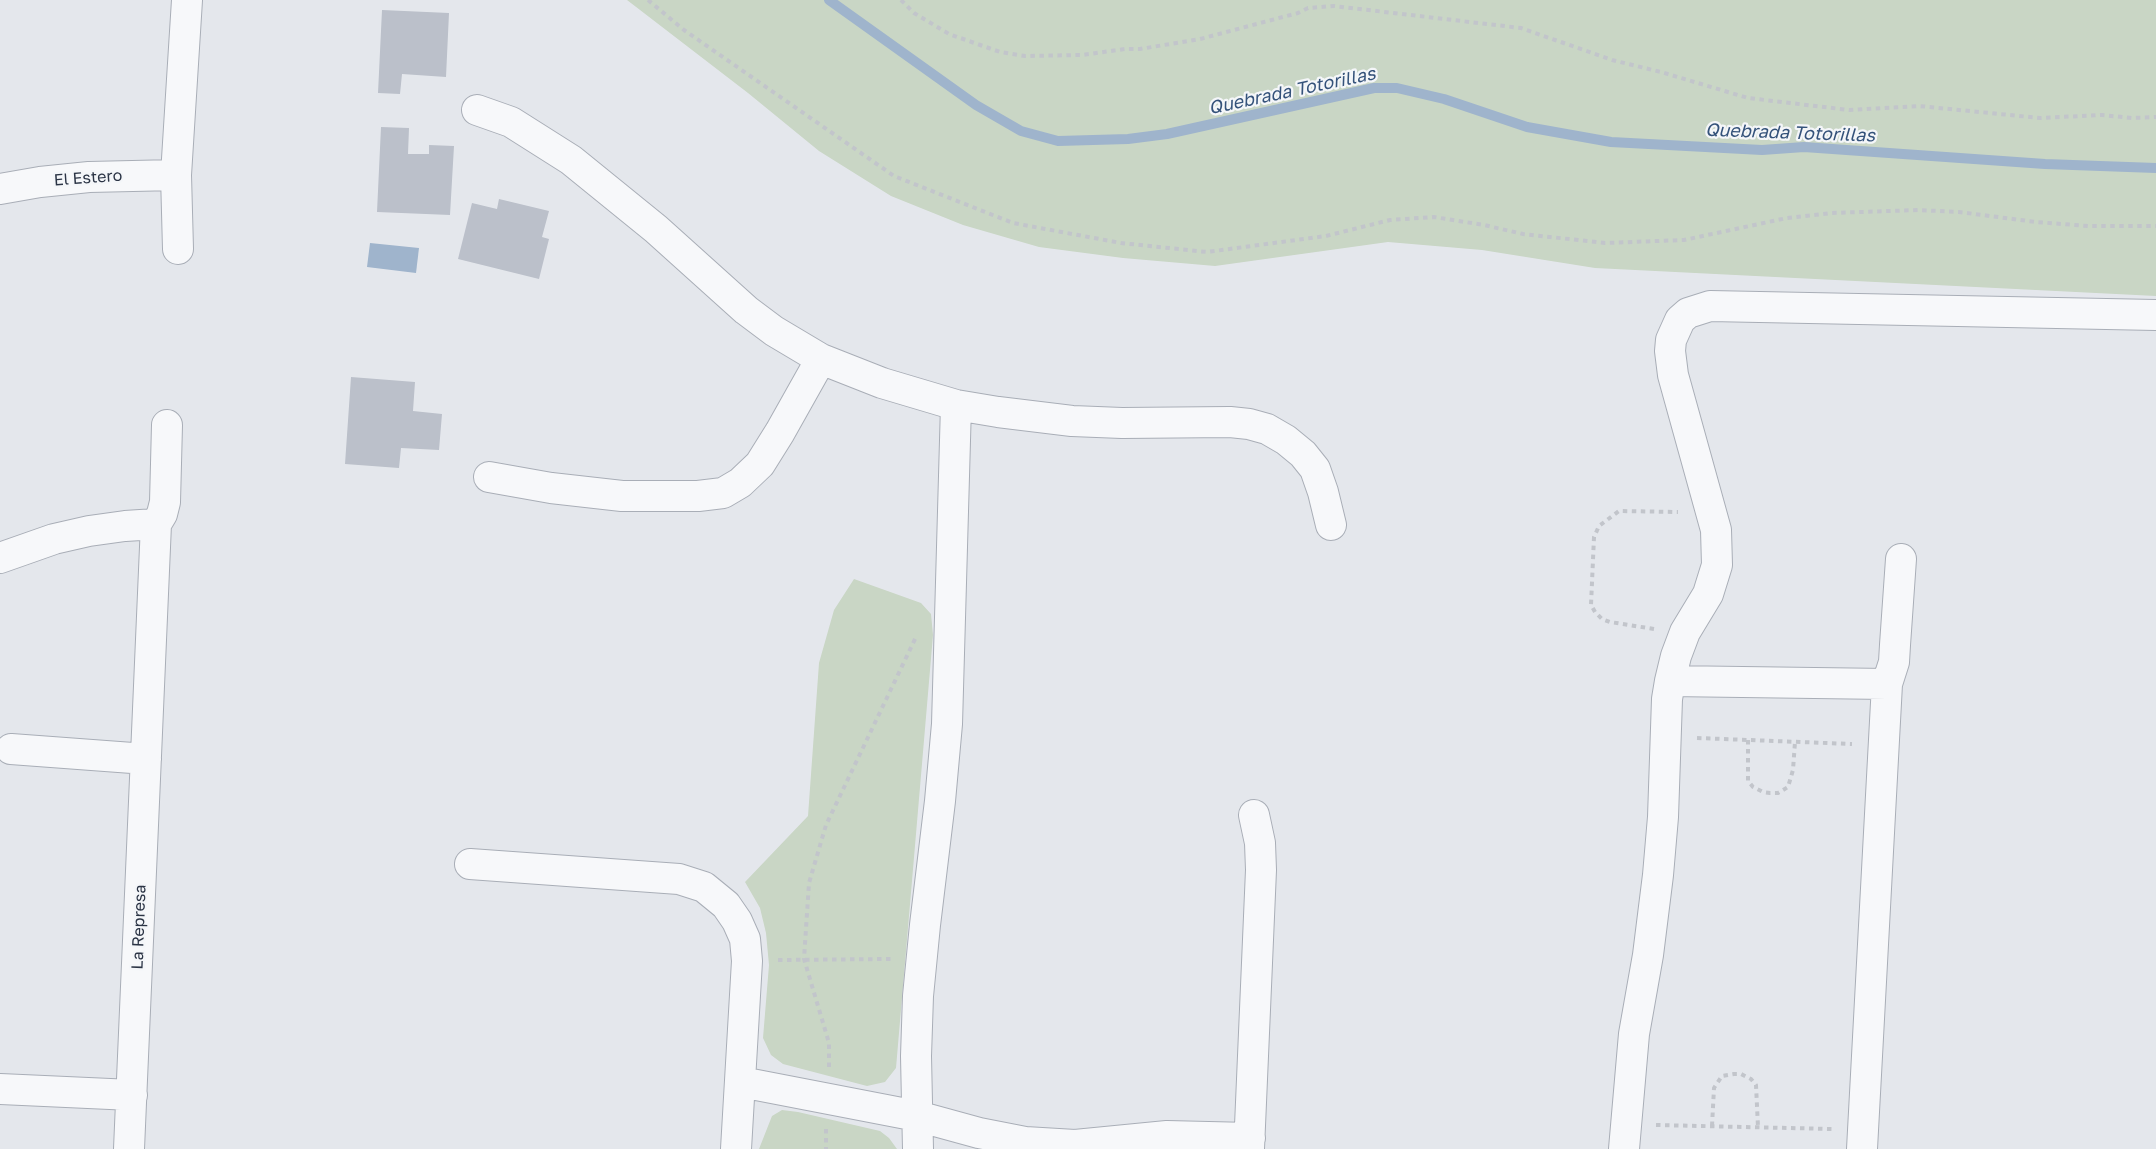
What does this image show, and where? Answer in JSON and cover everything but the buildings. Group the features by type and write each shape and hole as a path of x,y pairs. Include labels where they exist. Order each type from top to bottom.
{"street":[{"path":"178,249 176,175 187,0"},
{"path":"477,110 511,122 571,160 656,229 746,310 774,331 821,359 882,383 956,405 998,412 1072,421 1230,422 1267,429 1286,440 1303,454 1315,470 1331,525"},
{"name":"El Estero","path":"0,189 88,177 176,175"},
{"path":"1624,1137 1634,1034 1648,955 1658,875 1667,737 1667,699 1676,656 1685,632 1708,594 1718,565 1718,547 1712,513 1673,375 1670,351 1675,329 1688,313 1701,308 1720,306 2156,315"},
{"path":"489,477 551,488 622,496 698,496 723,493 740,483 760,464 821,359"},
{"path":"918,1149 916,1056 921,960 947,724 956,405"},
{"name":"La Represa","path":"129,1149 156,524 165,502 167,424"},
{"path":"0,558 54,539 89,531 156,524"},
{"path":"1863,1140 1887,684 1894,662 1900,559"},
{"path":"1670,681 1887,684"},
{"path":"11,749 146,759"},
{"path":"741,1082 917,1116 1025,1142 1075,1145 1195,1135 1249,1144 1261,870 1260,843 1254,815"},
{"path":"470,864 666,877 692,882 716,895 737,921 745,939 747,961 736,1149"},
{"path":"0,1089 132,1095"}],"path":[{"path":"648,0 684,30 894,176 1013,223 1121,243 1207,252 1326,236 1390,220 1434,217 1523,234 1605,243 1684,240 1787,218 1832,213 1918,210 1959,212 2088,226 2156,226"},
{"path":"901,0 914,13 949,34 1000,52 1025,56 1082,55 1140,49 1200,39 1298,14 1308,8 1334,6 1521,28 1612,60 1662,72 1748,98 1849,110 1919,106 2040,118 2102,115 2132,118 2156,117"},
{"path":"1685,632 1626,626 1602,619 1595,612 1591,605 1594,537 1599,526 1619,511 1712,513"},
{"path":"826,1149 829,1043 804,959 809,883 826,825 920,628 950,614"},
{"path":"1667,737 1884,746"},
{"path":"1748,740 1748,781 1762,792 1770,793 1778,793 1788,787 1793,770 1795,742"},
{"path":"747,961 921,960"},
{"path":"1712,1126 1714,1088 1722,1076 1741,1074 1751,1079 1756,1085 1758,1128"},
{"path":"1624,1137 1712,1126 1758,1128 1863,1140"}],"green space":[{"path":"627,0 2156,0 2156,296 1595,268 1482,250 1388,242 1215,266 1123,258 1039,247 963,225 891,196 819,151"},
{"path":"854,579 921,603 931,614 933,635 896,1068 885,1082 867,1086 783,1064 771,1055 763,1038 769,965 766,933 760,908 745,882 808,816 819,663 834,610"},
{"path":"782,1110 880,1131 897,1149 759,1149 772,1116"}],"water":[{"path":"370,243 419,248 416,273 367,267"}],"waterway":[{"name":"Quebrada Totorillas","path":"829,0 976,105 1021,131 1058,141 1128,139 1167,134 1374,88 1397,88 1444,99 1527,127 1611,142 1762,150 1804,147 2045,164 2156,168"}]}
